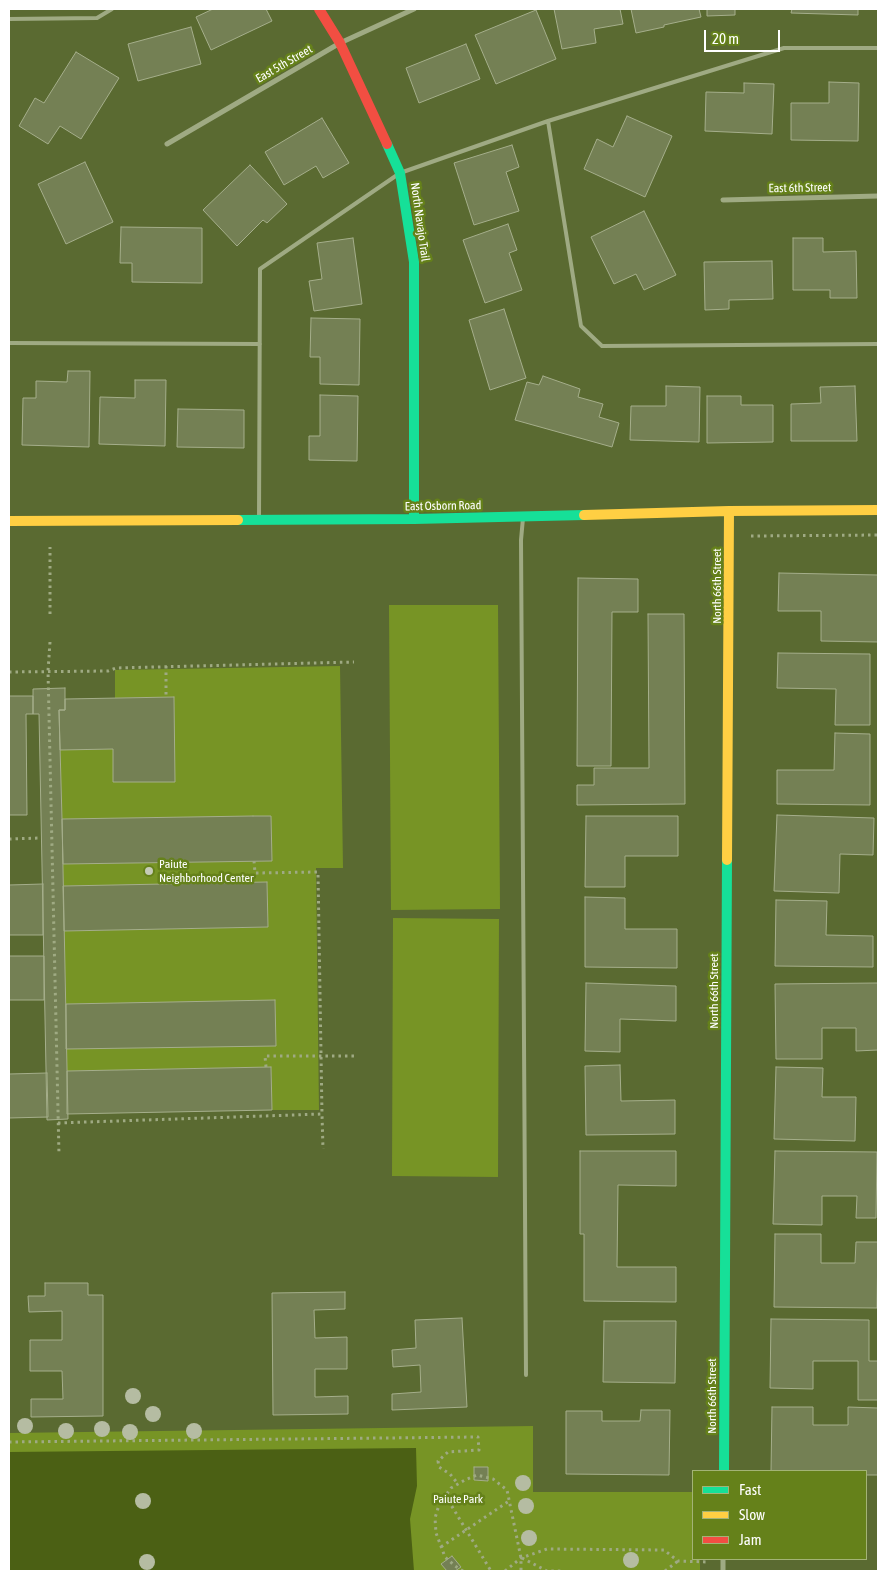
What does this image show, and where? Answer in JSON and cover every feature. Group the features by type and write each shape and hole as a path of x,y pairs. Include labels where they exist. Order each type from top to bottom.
{"street":[{"name":"North Navajo Trail","path":"319,9 340,43 400,173 414,262 414,519"},
{"name":"East 5th Street","path":"167,144 340,43 414,9"},
{"name":"East 6th Street","path":"723,200 878,196"},
{"name":"East Osborn Road","path":"9,521 414,519 729,511 878,510"},
{"name":"North 66th Street","path":"724,1470 729,511"},
{"path":"723,1561 723,1571"}],"lane":[{"path":"9,19 97,18 112,9"},
{"path":"259,520 260,269 400,173 548,121 784,48 878,48"},
{"path":"548,121 581,326 602,346 878,344"},
{"path":"9,343 260,344"},
{"path":"523,516 521,550 526,1375"}],"path":[{"path":"751,536 878,535"},
{"path":"50,547 50,614"},
{"path":"50,642 48,671 59,1155"},
{"path":"9,672 354,662"},
{"path":"166,666 166,697"},
{"path":"9,839 42,838"},
{"path":"254,861 255,873 318,872 323,1149"},
{"path":"266,1067 265,1056 357,1056"},
{"path":"58,1123 322,1114"},
{"path":"9,1442 478,1437 479,1450 448,1452 438,1461 439,1467 450,1474 458,1484"},
{"path":"463,1571 455,1566 440,1548 435,1518 439,1505 451,1488 477,1475 493,1479 507,1490 522,1558 521,1571"},
{"path":"446,1495 491,1571"},
{"path":"440,1548 509,1502"},
{"path":"505,1571 522,1558 547,1549 664,1550 678,1561"},
{"path":"522,1558 547,1571 562,1571"},
{"path":"665,1571 678,1561 723,1561"}],"green space":[{"path":"389,605 498,605 500,909 391,910"},
{"path":"340,666 343,868 316,868 319,1110 272,1110 271,1067 67,1071 66,1049 276,1045 275,1001 66,1004 64,931 268,927 267,883 63,886 63,864 271,861 271,816 62,819 60,750 113,749 113,782 175,782 174,697 115,698 115,670"},
{"path":"393,918 499,919 498,1177 392,1176"},
{"name":"Paiute Park","path":"533,1426 533,1492 692,1492 692,1560 700,1560 700,1571 9,1571 9,1433"}],"shaded area":[{"path":"416,1448 417,1486 410,1519 414,1571 9,1571 9,1452"}],"building":[{"path":"213,9 266,9 272,21 211,50 196,17"},
{"path":"554,9 620,9 623,24 594,29 596,43 562,49"},
{"path":"631,9 699,9 701,17 636,33"},
{"path":"707,9 735,9 735,15 707,16"},
{"path":"792,9 858,9 858,15 791,13"},
{"path":"536,10 556,59 496,84 475,35"},
{"path":"191,27 201,64 138,81 128,44"},
{"path":"466,44 480,79 419,103 406,68"},
{"path":"76,52 119,78 81,139 60,126 48,144 19,126 35,98 44,103"},
{"path":"829,82 859,83 858,141 791,140 791,103 829,103"},
{"path":"744,83 774,84 772,134 705,131 706,92 744,93"},
{"path":"627,116 672,136 645,197 584,169 597,139 613,147"},
{"path":"322,118 349,163 323,178 316,166 284,185 265,152"},
{"path":"512,145 519,167 506,172 519,211 474,225 454,163"},
{"path":"85,162 113,222 66,244 38,184"},
{"path":"250,165 287,204 267,223 263,220 237,246 203,210"},
{"path":"644,211 676,275 644,290 636,274 614,284 591,237"},
{"path":"508,224 517,250 509,253 522,290 485,303 463,240"},
{"path":"121,227 202,228 202,283 132,282 132,263 120,263"},
{"path":"353,238 362,304 314,311 309,281 322,279 317,243"},
{"path":"793,238 823,238 823,252 856,251 857,298 830,298 830,290 793,290"},
{"path":"772,261 773,299 729,300 729,309 705,310 704,262"},
{"path":"504,309 526,378 490,390 469,320"},
{"path":"311,318 360,319 359,385 320,384 320,357 310,357"},
{"path":"68,371 90,371 89,447 22,445 23,398 36,398 36,381 67,382"},
{"path":"543,376 580,389 578,397 603,404 599,417 619,423 612,447 515,420 527,382 539,385"},
{"path":"135,380 166,380 165,446 99,444 100,397 135,398"},
{"path":"666,386 700,387 699,442 630,440 631,406 666,406"},
{"path":"855,386 857,441 791,441 791,404 821,403 820,387"},
{"path":"320,395 358,396 357,461 309,460 309,436 320,436"},
{"path":"707,396 741,396 741,405 773,405 773,442 707,443"},
{"path":"178,409 244,410 244,448 177,447"},
{"path":"779,573 878,575 878,642 821,641 821,611 778,611"},
{"path":"578,578 638,579 638,612 612,612 611,766 577,766"},
{"path":"648,614 684,614 685,804 577,805 577,785 594,785 594,768 649,768"},
{"path":"778,653 870,654 870,725 835,725 836,689 777,688"},
{"path":"65,688 65,710 59,710 68,1119 47,1120 39,714 33,714 33,689"},
{"path":"9,696 33,696 33,714 26,714 27,815 9,815"},
{"path":"174,697 175,782 113,782 113,749 60,750 59,710 65,710 65,699"},
{"path":"835,733 870,734 870,805 777,804 777,770 834,770"},
{"path":"777,815 874,818 873,855 840,854 839,893 774,891"},
{"path":"271,816 272,861 63,864 62,819"},
{"path":"586,816 678,816 678,856 625,856 625,887 585,887"},
{"path":"267,882 268,927 64,931 63,886"},
{"path":"43,884 43,935 9,935 9,885"},
{"path":"585,897 625,898 625,929 677,929 677,968 585,967"},
{"path":"776,900 827,901 826,935 873,936 873,967 775,966"},
{"path":"9,956 44,956 44,1000 9,1000"},
{"path":"586,983 676,986 676,1021 620,1019 620,1052 585,1051"},
{"path":"878,983 878,1050 856,1051 856,1028 822,1028 822,1059 776,1059 775,984"},
{"path":"275,1000 276,1046 66,1049 66,1004"},
{"path":"620,1065 621,1101 675,1100 675,1134 586,1135 585,1066"},
{"path":"271,1067 272,1110 67,1114 67,1071"},
{"path":"776,1067 823,1068 822,1097 856,1097 855,1141 774,1139"},
{"path":"47,1073 48,1117 9,1118 9,1074"},
{"path":"580,1151 676,1151 676,1186 618,1185 617,1267 676,1267 676,1302 584,1301 584,1234 580,1234"},
{"path":"775,1151 877,1152 876,1218 856,1218 857,1196 822,1196 822,1225 773,1224"},
{"path":"775,1234 821,1234 821,1263 855,1263 856,1242 878,1242 877,1308 774,1307"},
{"path":"45,1283 88,1283 88,1295 103,1295 103,1416 31,1417 31,1399 63,1399 62,1371 30,1371 30,1340 62,1340 62,1311 29,1312 28,1296 45,1296"},
{"path":"345,1292 345,1309 314,1310 315,1338 347,1337 347,1369 315,1369 315,1397 348,1396 348,1414 273,1415 272,1293"},
{"path":"462,1318 467,1407 392,1410 392,1394 421,1392 420,1365 393,1367 392,1350 416,1348 415,1320"},
{"path":"771,1319 869,1320 869,1361 878,1361 878,1400 858,1400 858,1361 813,1361 813,1389 770,1388"},
{"path":"604,1321 676,1321 675,1383 603,1382"},
{"path":"772,1407 813,1407 813,1425 848,1425 848,1407 878,1408 878,1475 867,1475 867,1470 771,1470"},
{"path":"641,1410 670,1410 669,1475 566,1474 566,1411 602,1411 602,1421 640,1421"},
{"path":"474,1467 488,1467 488,1481 474,1480"},
{"path":"452,1556 461,1567 455,1571 447,1571 441,1564"}],"traffic: fast":[{"path":"387,144 400,173 414,262 414,519"},
{"path":"238,520 414,519 584,515"},
{"path":"724,1470 727,860"}],"traffic: slow":[{"path":"584,515 729,511 878,510"},
{"path":"727,860 729,511"},
{"path":"9,521 238,520"}],"traffic: jam":[{"path":"319,9 340,43 387,144"}],"place":[{"name":"Paiute Neighborhood Center","path":"149,871"}]}
